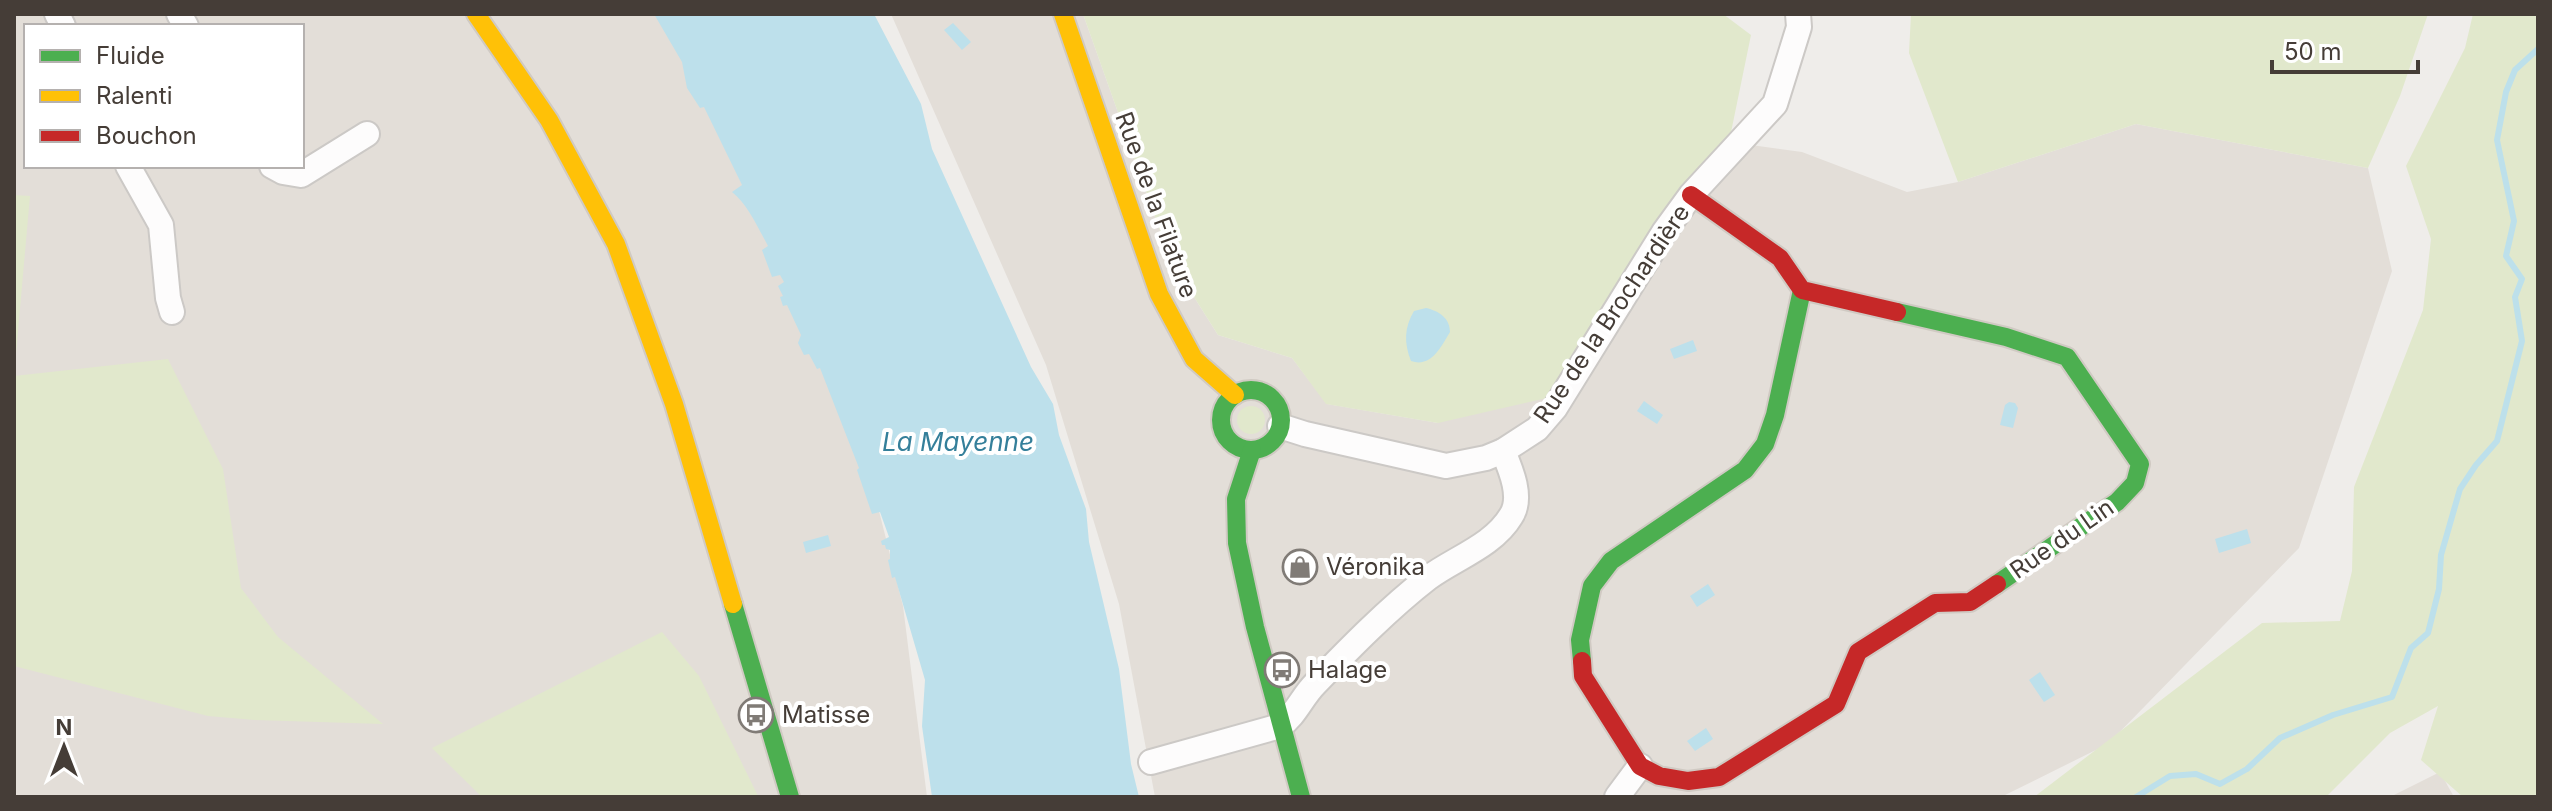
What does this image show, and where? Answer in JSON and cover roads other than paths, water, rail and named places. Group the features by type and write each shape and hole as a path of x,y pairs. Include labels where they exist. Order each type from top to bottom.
{"street":[{"path":"476,14 549,120 616,244 674,404 790,797"},
{"name":"Rue de la Filature","path":"1063,14 1159,294 1194,359 1235,395"},
{"name":"Rue de la Brochardière","path":"1280,426 1446,466 1486,458 1537,429 1555,408 1664,232 1691,195 1775,104 1799,27 1798,14"},
{"path":"276,168 301,175 367,134"},
{"path":"129,168 161,225 172,312"},
{"path":"1617,797 1640,766 1583,676 1580,640 1592,586 1611,561 1745,470 1765,444 1775,415 1802,290 1780,258 1691,195"},
{"name":"Rue du Lin","path":"1640,766 1659,776 1688,781 1719,777 1836,704 1858,652 1935,603 1970,602 2117,502 2135,483 2140,464 2067,357 2006,337 1802,290"},
{"path":"1244,391 1264,392 1278,406 1280,426 1270,443 1252,450 1236,445 1229,440 1222,425 1223,408 1235,395 1244,391"},
{"path":"1252,450 1236,499 1237,543 1280,726 1301,797"},
{"path":"1151,762 1280,726 1288,720 1314,685 1394,608 1429,577 1494,536 1511,517 1517,504 1503,451"}],"water":[{"name":"La Mayenne","path":"654,14 874,14 921,104 932,149 1031,367 1053,404 1059,435 1086,509 1089,542 1119,669 1131,764 1139,797 932,797 922,726 925,680 895,577 892,578 888,560 890,550 882,545 881,541 889,537 880,512 872,514 857,470 859,468 820,368 817,369 809,354 804,355 798,343 801,335 780,297 783,296 778,286 784,282 780,275 772,277 762,250 768,246 748,210 732,192 742,185 704,107 700,108 687,88 682,62"},
{"path":"953,23 971,42 962,50 944,30"},
{"path":"1426,308 1443,316 1450,332 1430,359 1411,361 1406,342 1408,323 1414,311"},
{"path":"1693,340 1697,351 1674,359 1670,349"},
{"path":"1644,401 1663,415 1657,424 1637,411"},
{"path":"2015,403 2018,408 2013,428 2000,425 2005,405"},
{"path":"2247,529 2251,543 2219,553 2215,539"},
{"path":"828,535 831,546 806,553 803,542"},
{"path":"1708,584 1715,595 1697,607 1690,596"},
{"path":"2040,672 2055,695 2044,702 2029,680"},
{"path":"1706,728 1713,739 1695,751 1687,741"}],"waterway":[{"path":"2136,797 2170,776 2196,774 2220,784 2247,769 2280,738 2333,715 2392,697 2411,648 2428,633 2439,589 2441,555 2460,489 2497,441 2522,341 2515,297 2522,279 2506,256 2514,221 2497,140 2506,92 2515,70 2538,49"}],"place":[{"name":"Véronika","path":"1300,567"},
{"name":"Halage","path":"1282,670"},
{"name":"Matisse","path":"756,715"}]}
